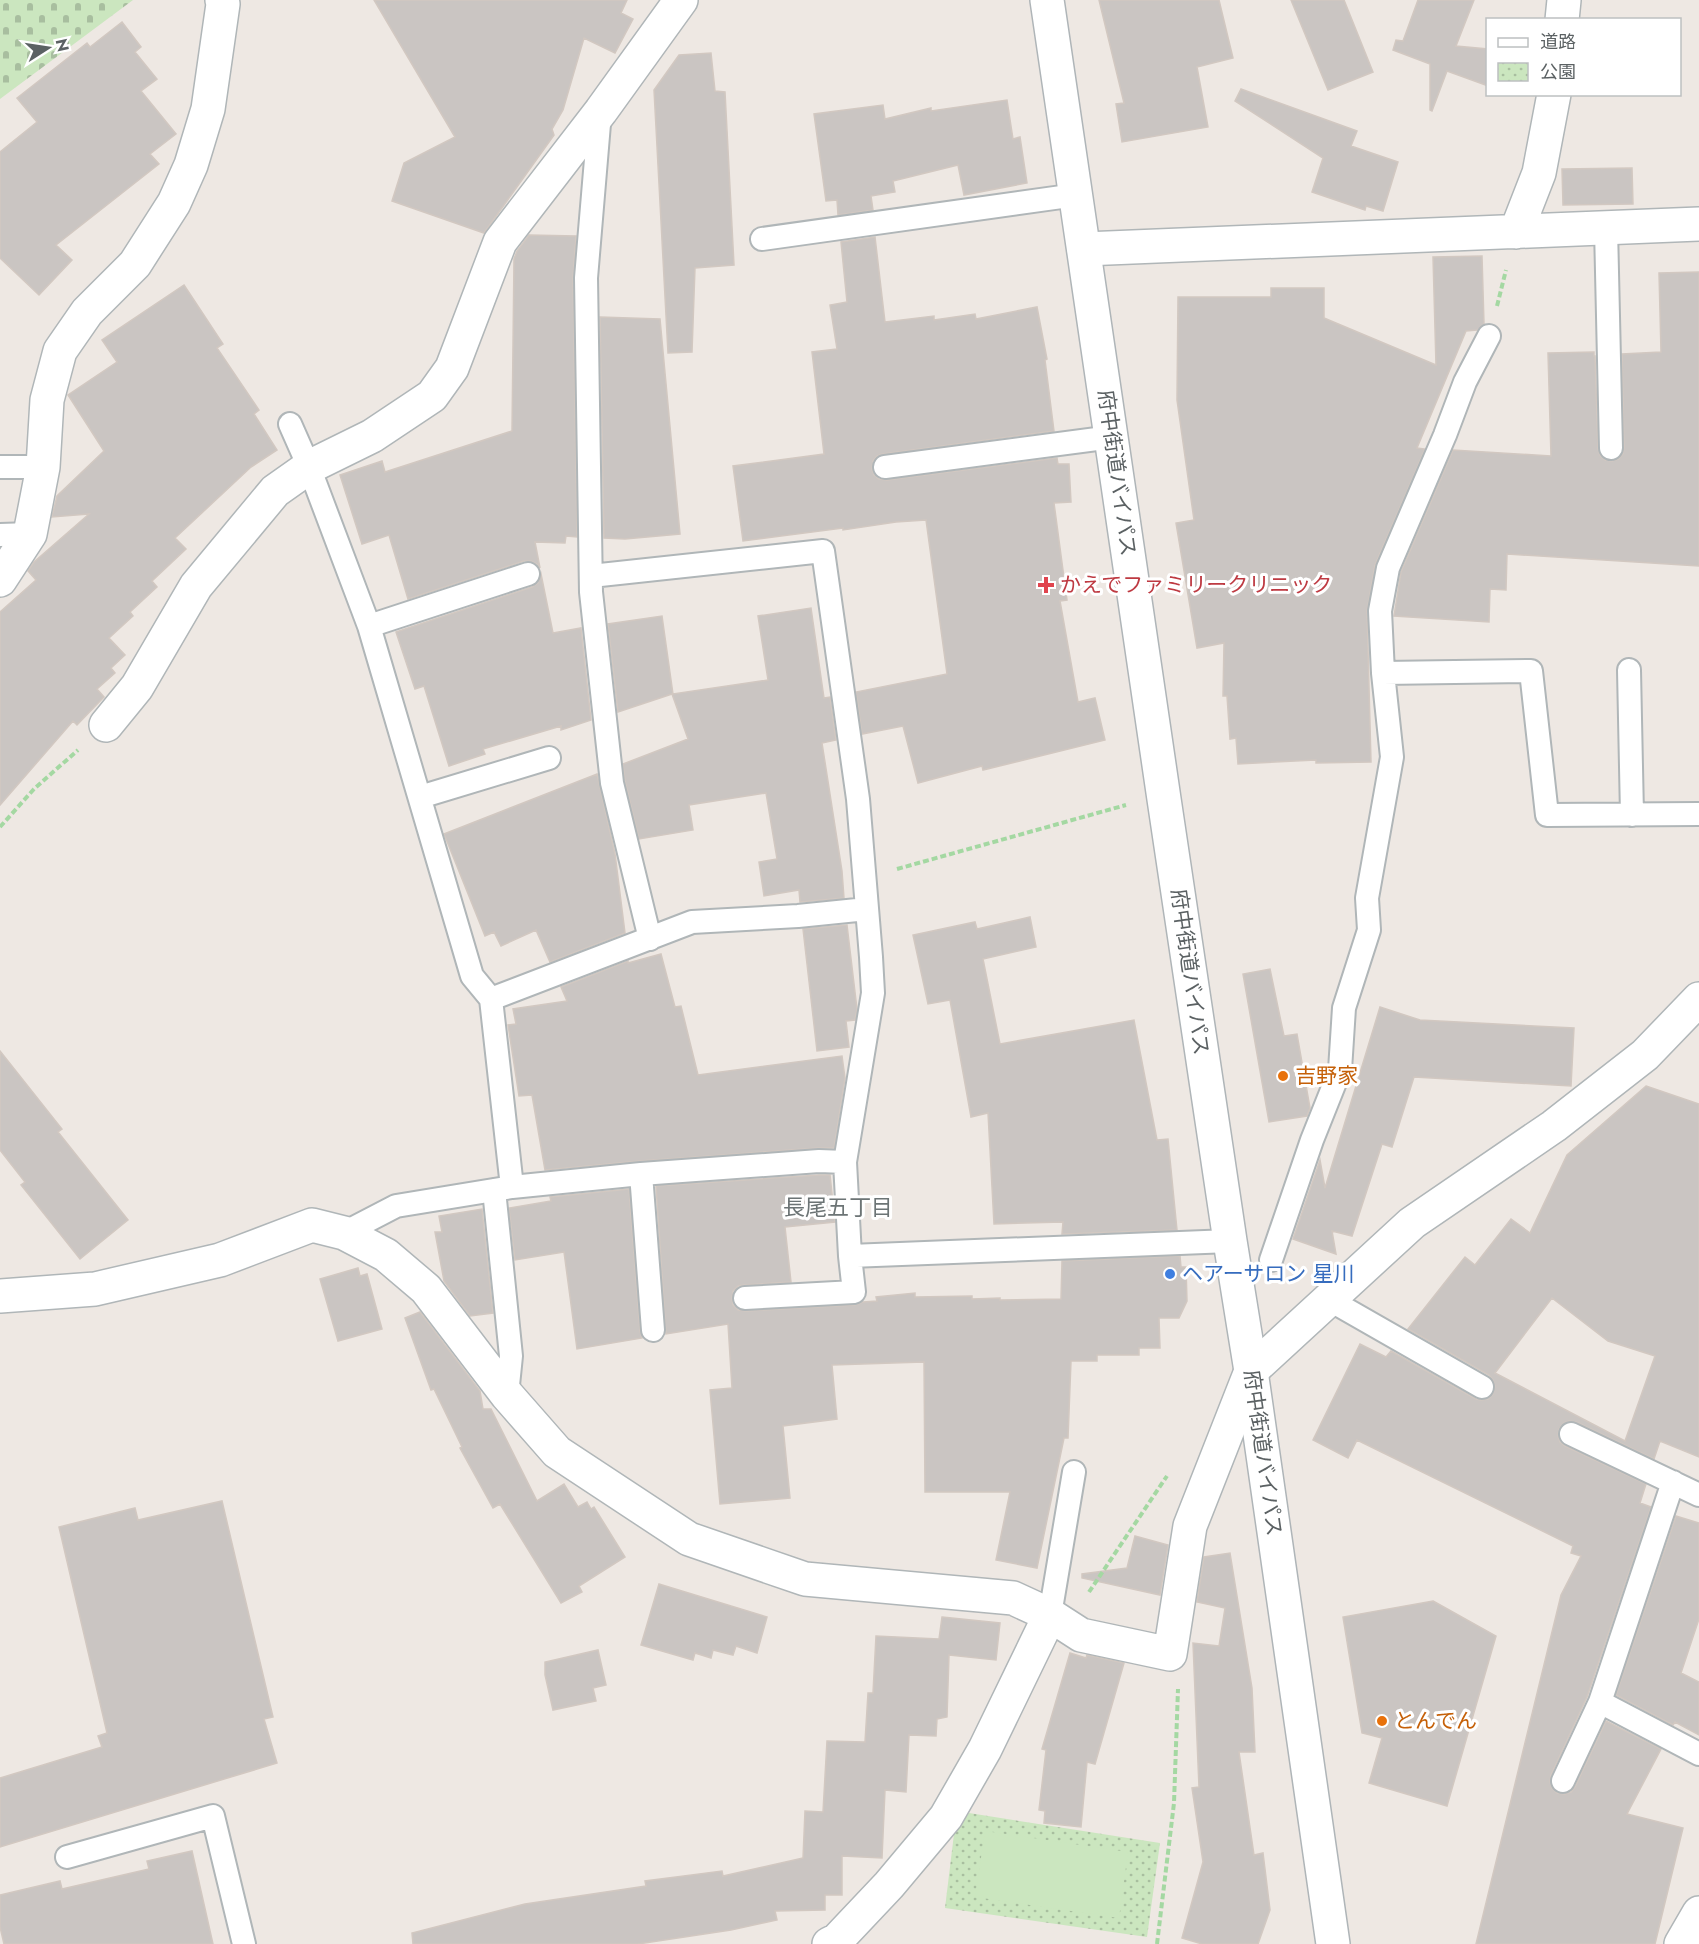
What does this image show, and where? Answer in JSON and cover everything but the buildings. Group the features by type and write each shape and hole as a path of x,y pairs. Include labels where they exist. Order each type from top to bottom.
{"street":[{"path":"106,725 137,687 196,586 275,491 309,466 372,436 432,396 452,368 500,242 601,111 681,0"},
{"name":"府中街道バイパス","path":"1047,0 1334,1944"},
{"path":"1562,18 1564,0"},
{"path":"0,580 15,535 43,467 47,400 60,351 87,312 135,264 174,203 191,165 208,109 225,1"},
{"path":"1516,232 1539,173 1554,96"},
{"path":"1084,249 1699,224"},
{"path":"0,1296 95,1289 220,1260 312,1225 344,1233 386,1255 426,1289 507,1395 557,1452 689,1539 805,1579 1013,1598 1050,1615 1081,1635 1170,1654 1190,1526 1251,1371 1412,1223 1554,1126 1645,1055 1699,999"},
{"path":"840,1943 946,1817 985,1749 1050,1615"},
{"path":"1681,1944 1699,1913"}],"lane":[{"path":"601,111 586,278 591,592 612,783 650,939"},
{"path":"762,239 1076,195"},
{"path":"1606,228 1611,448"},
{"path":"1271,1260 1312,1140 1340,1070 1344,1008 1369,930 1367,898 1392,757 1383,673 1380,611 1388,568 1465,382 1489,336"},
{"path":"290,424 309,466 369,626 472,976 491,999 511,1356 507,1395"},
{"path":"885,467 1112,437"},
{"path":"0,467 43,467"},
{"path":"591,576 822,550 858,799 873,993 845,1161 854,1292 745,1298"},
{"path":"369,626 528,574"},
{"path":"1629,670 1632,814"},
{"path":"1383,673 1531,671 1546,815 1699,814"},
{"path":"420,797 549,758"},
{"path":"491,999 692,922 798,916 867,909"},
{"path":"344,1233 396,1206 503,1188 641,1174 845,1161"},
{"path":"641,1174 653,1330"},
{"path":"850,1256 1230,1240"},
{"path":"1328,1299 1482,1387"},
{"path":"1571,1434 1699,1495"},
{"path":"1050,1615 1074,1472"},
{"path":"1563,1781 1600,1702 1673,1482"},
{"path":"1600,1702 1699,1754"},
{"path":"67,1857 213,1816 244,1944"}],"path":[{"path":"1489,336 1516,232"},
{"path":"0,827 34,789 106,725"},
{"path":"864,878 1136,803"},
{"path":"1050,1615 1075,1612 1162,1481 1170,1473"},
{"path":"1157,1944 1174,1803 1179,1673 1170,1654"}],"green space":[{"path":"0,0 133,0 0,99"},
{"path":"969,1813 1160,1843 1147,1937 945,1908 954,1834"},
{"path":"985,1831 1128,1852 1119,1918 975,1897"}],"place":[{"name":"かえでファミリークリニック","path":"1046,585"},
{"name":"吉野家","path":"1283,1076"},
{"name":"ヘアーサロン 星川","path":"1170,1274"},
{"name":"とんでん","path":"1382,1721"}],"district":[{"name":"長尾五丁目","path":"838,1207"}]}
